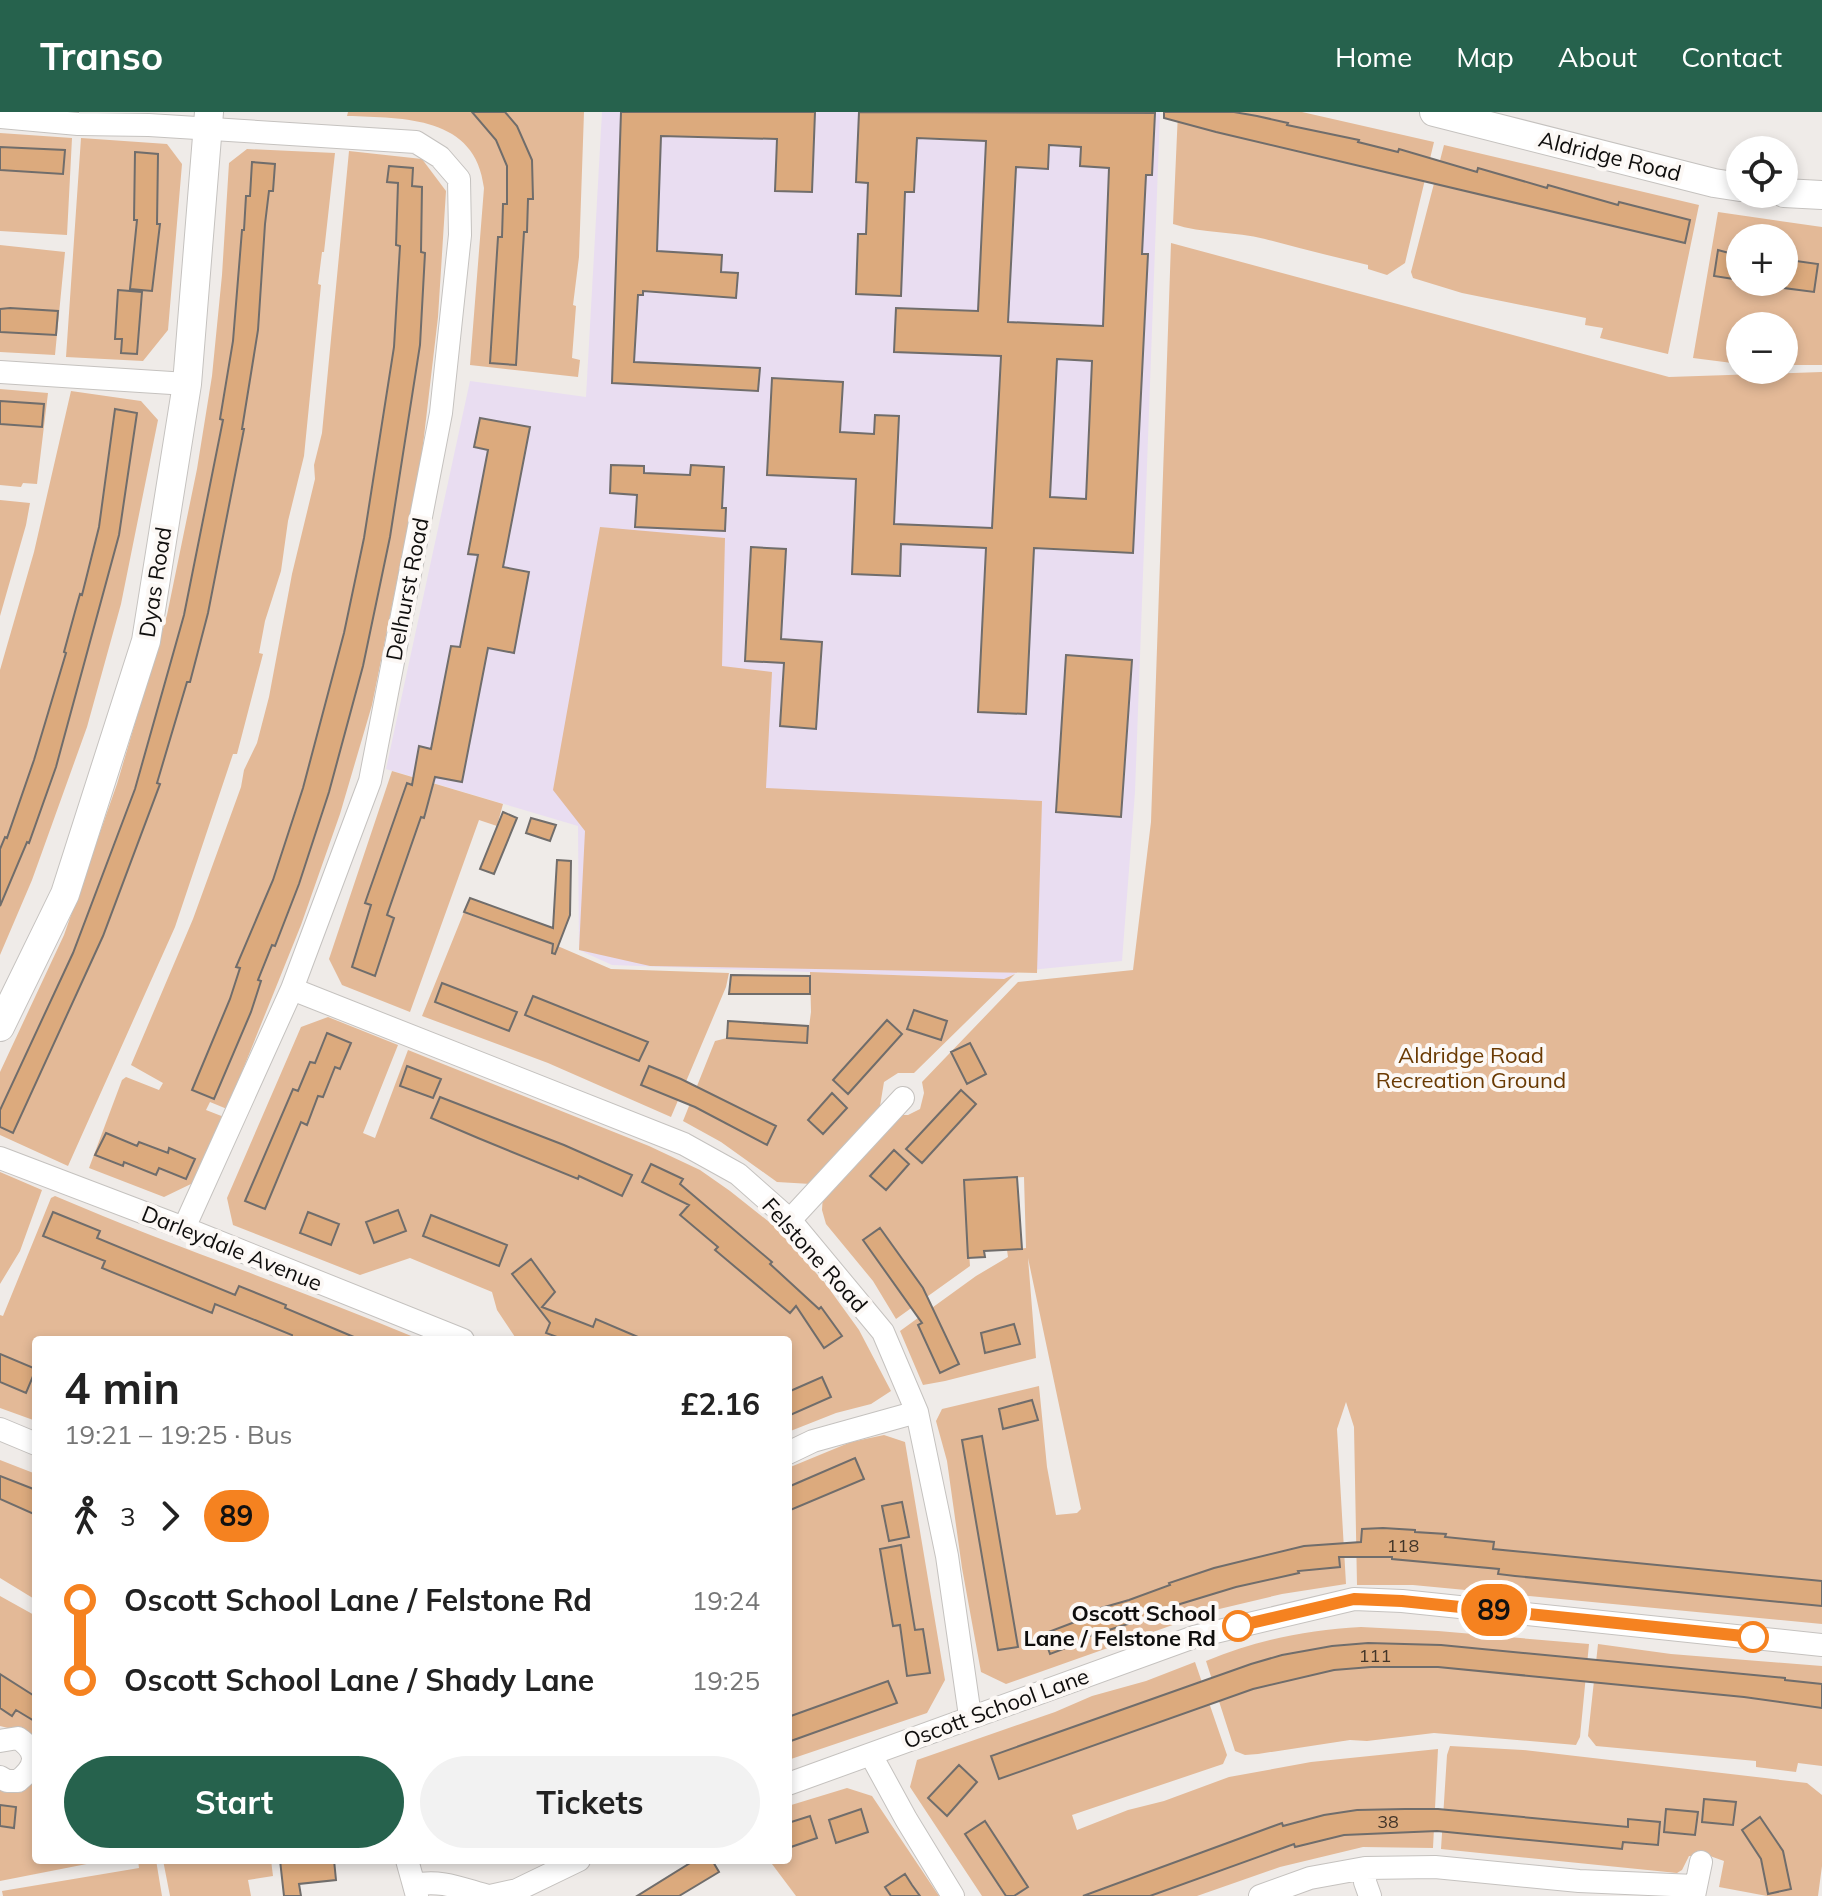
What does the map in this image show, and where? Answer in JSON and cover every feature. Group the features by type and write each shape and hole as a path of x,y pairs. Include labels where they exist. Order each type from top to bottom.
{"street":[{"name":"Aldridge Road","path":"1434,112 1726,185"},
{"path":"0,117 78,124 209,120"},
{"name":"Dyas Road","path":"0,1027 65,894 146,641 187,384 209,120"},
{"name":"Delhurst Road","path":"184,1228 292,989 370,781 441,413 460,235 459,179 440,157 416,142 209,120"},
{"path":"1798,194 1822,195"},
{"path":"0,372 187,384"},
{"name":"Felstone Road","path":"292,989 684,1144 738,1174 790,1220 883,1332 917,1412 947,1556 970,1716"},
{"path":"790,1220 903,1098"},
{"name":"Darleydale Avenue","path":"0,1158 453,1336"},
{"path":"792,1451 813,1441 917,1412"},
{"path":"0,1429 32,1442"},
{"name":"Oscott School Lane","path":"792,1783 1194,1637 1354,1599 1402,1601 1822,1645"},
{"path":"0,1741 18,1738 29,1745 32,1752"},
{"path":"871,1755 953,1896"},
{"path":"0,1777 18,1781 32,1767"},
{"path":"1260,1896 1310,1878 1365,1868 1435,1867 1695,1891 1701,1862"},
{"path":"408,1864 416,1891 431,1881 489,1896 514,1893 571,1864"},
{"path":"1365,1868 1365,1882 1370,1896"}],"shaded area":[{"path":"602,112 1160,112 1135,792 1122,961 1020,971 1004,979 612,965 579,950 578,826 386,769 470,381 586,397"}],"green space":[{"path":"348,112 584,112 579,257 573,305 576,306 572,358 580,360 578,377 470,365 484,188 478,164 467,147 452,134 434,126 391,118 347,116"},
{"path":"1178,112 1302,112 1434,142 1405,263 1387,275 1368,269 1368,265 1265,239 1173,224"},
{"path":"0,133 72,138 67,235 0,231"},
{"path":"81,138 167,144 182,164 168,330 143,361 66,357"},
{"path":"1444,145 1699,205 1668,354 1600,338 1603,328 1585,325 1586,318 1462,293 1413,278 1411,272"},
{"path":"247,149 335,153 318,284 321,285 304,456 288,521 281,571 265,621 259,653 263,654 237,754 233,754 175,927 68,1166 0,1135 0,1072 64,935 117,784 167,615 197,469 212,376 229,163"},
{"path":"349,151 422,159 446,191 438,317 421,462 372,705 340,814 301,925 227,1109 210,1102 206,1110 224,1117 193,1183 164,1197 89,1168 122,1080 126,1077 159,1090 163,1083 131,1065 193,919 241,787 244,770 257,743 269,697 322,433"},
{"path":"1718,212 1822,227 1822,365 1798,365 1798,312 1726,312 1726,362 1693,358"},
{"name":"Aldridge Road Recreation Ground","path":"1171,243 1669,377 1726,375 1726,384 1798,384 1798,373 1822,372 1822,1624 1413,1585 1357,1585 1354,1427 1346,1402 1337,1429 1346,1584 1282,1594 1215,1610 1006,1684 981,1672 947,1461 936,1421 942,1409 1039,1386 1047,1467 1056,1515 1077,1513 1081,1509 1028,1258 1036,1358 923,1385 900,1331 976,1276 1008,1257 1007,1250 1026,1248 1024,1177 964,1180 970,1266 896,1319 873,1281 826,1224 822,1210 823,1194 895,1115 908,1115 920,1109 924,1093 922,1082 1018,982 1133,970 1151,822"},
{"path":"0,245 65,252 55,355 0,352"},
{"path":"0,389 48,393 37,484 23,483 21,487 0,485"},
{"path":"71,391 141,401 158,420 121,604 87,727 32,880 0,955 0,670 34,552"},
{"path":"0,500 30,503 0,616"},
{"path":"600,527 725,538 722,666 772,672 766,788 1042,801 1037,973 650,966 579,950 585,831 553,790"},
{"path":"392,771 503,804 497,826 479,820 410,1012 342,985 329,959"},
{"path":"464,912 611,969 729,973 726,987 671,1117 548,1063 422,1016"},
{"path":"810,972 1004,979 1015,974 914,1073 898,1073 884,1082 880,1106 811,1184 777,1182 721,1142 683,1121 715,1041 727,1038 807,1042 811,1012"},
{"path":"328,1017 398,1045 363,1133 375,1138 408,1050 649,1146 700,1170 773,1225 825,1283 859,1330 891,1391 871,1404 836,1413 792,1430 792,1336 514,1336 497,1310 492,1292 410,1258 360,1275 233,1225 227,1198 301,1027"},
{"path":"0,1172 42,1190 20,1251 0,1284"},
{"path":"55,1196 411,1336 32,1336 32,1420 0,1408 0,1315 3,1316 51,1198"},
{"path":"884,1435 905,1442 945,1680 927,1713 792,1759 792,1466 851,1442"},
{"path":"0,1460 32,1472 32,1598 0,1578"},
{"path":"0,1596 32,1614 32,1742 24,1732 0,1726"},
{"path":"1361,1627 1589,1644 1580,1737 1576,1745 1434,1733 1367,1741 1350,1740 1258,1754 1245,1755 1235,1751 1206,1661 1282,1637"},
{"path":"1598,1644 1671,1654 1822,1666 1822,1766 1798,1763 1796,1772 1756,1767 1756,1761 1596,1746 1588,1736"},
{"path":"1195,1662 1227,1755 1223,1764 1072,1815 1077,1830 1229,1777 1311,1762 1438,1749 1433,1848 1363,1847 1280,1867 1197,1896 982,1896 910,1787 917,1760"},
{"path":"1450,1746 1523,1750 1807,1783 1822,1795 1822,1866 1818,1896 1767,1896 1719,1887 1724,1861 1710,1856 1689,1856 1677,1873 1441,1849"},
{"path":"32,1775 32,1864 87,1864 0,1881 0,1787"},
{"path":"847,1788 872,1796 939,1896 796,1896 772,1864 792,1864 792,1805"},
{"path":"138,1864 157,1864 162,1896 3,1896 2,1891 139,1868"},
{"path":"164,1864 272,1864 273,1876 248,1880 251,1896 170,1896"}],"building":[{"path":"472,112 505,112 517,126 532,160 533,199 528,199 527,232 524,232 516,365 490,363 498,237 502,237 503,204 507,204 507,166 496,140"},
{"path":"621,112 815,112 812,192 775,191 777,139 661,136 657,251 722,255 721,272 738,273 736,298 643,291 643,295 638,295 634,362 760,368 758,391 612,383"},
{"path":"859,112 1155,113 1152,175 1146,175 1142,254 1148,254 1133,553 1034,548 1026,714 978,712 986,548 901,544 900,576 852,574 856,479 767,475 772,378 843,382 840,432 874,434 875,415 899,416 894,524 992,528 1001,356 894,352 896,308 978,311 986,141 917,138 914,192 905,192 901,296 856,294 858,234 866,234 868,183 856,182","holes":["1049,145 1081,147 1080,166 1109,168 1103,326 1008,322 1016,167 1048,169","1057,359 1092,361 1086,499 1050,497"]},
{"path":"1164,112 1234,112 1257,116 1398,152 1399,149 1477,172 1478,168 1547,188 1548,185 1618,205 1619,202 1690,220 1685,243 1216,132 1164,118"},
{"path":"0,147 65,150 63,174 0,170"},
{"path":"135,152 158,154 157,224 160,224 152,291 130,289 137,220 134,220"},
{"path":"252,162 275,164 273,191 269,191 258,330 244,429 208,613 190,682 187,682 157,783 160,784 103,936 13,1133 0,1127 0,1110 73,953 135,789 184,615 223,420 220,419 233,341 242,230 246,196 250,196"},
{"path":"389,166 413,168 412,186 422,187 421,252 425,253 420,345 390,537 363,666 329,792 299,884 258,980 261,981 251,1012 214,1099 192,1090 230,999 240,968 236,967 273,880 303,788 344,633 364,538 394,347 400,246 396,245 398,183 387,182"},
{"path":"1718,250 1726,252 1726,278 1714,276"},
{"path":"1798,261 1818,264 1814,292 1798,290"},
{"path":"118,290 142,292 137,354 121,353 122,339 115,339"},
{"path":"0,309 58,311 56,335 0,332"},
{"path":"0,401 44,404 42,427 0,424"},
{"path":"115,409 137,413 119,535 56,767 29,843 0,906 0,849 7,838 34,760 82,595 99,527"},
{"path":"480,418 530,427 503,567 529,572 514,653 488,648 462,782 435,777 424,818 421,817 387,915 394,918 375,976 352,967 371,905 365,903 407,783 412,785 419,746 431,749 451,646 460,647 478,555 468,554 488,450 474,447"},
{"path":"611,465 644,466 644,473 690,475 691,465 724,467 722,508 726,508 725,531 635,527 637,495 610,493"},
{"path":"751,547 786,549 781,639 822,642 816,729 780,726 784,663 745,661"},
{"path":"1066,655 1132,660 1121,817 1056,812"},
{"path":"503,812 517,818 494,874 480,869"},
{"path":"531,818 556,825 550,841 526,833"},
{"path":"557,860 571,861 570,915 555,954 552,953 553,944 464,912 470,898 553,928"},
{"path":"731,975 810,976 810,994 729,994"},
{"path":"442,983 517,1012 509,1031 435,1002"},
{"path":"533,996 648,1042 639,1061 525,1015"},
{"path":"914,1010 947,1021 941,1040 907,1029"},
{"path":"887,1020 902,1034 848,1094 833,1080"},
{"path":"728,1021 808,1026 807,1043 727,1038"},
{"path":"327,1033 351,1043 340,1069 335,1067 323,1097 318,1096 307,1125 301,1122 265,1209 245,1201 293,1089 298,1091 310,1062 315,1063"},
{"path":"970,1043 986,1074 967,1084 951,1052"},
{"path":"407,1066 441,1079 433,1098 400,1086"},
{"path":"649,1066 776,1126 767,1145 695,1107 641,1085"},
{"path":"961,1090 976,1104 922,1163 906,1149"},
{"path":"832,1093 847,1108 823,1134 808,1120"},
{"path":"440,1097 632,1175 622,1196 579,1176 578,1179 431,1118"},
{"path":"106,1133 137,1146 139,1142 168,1153 169,1148 195,1159 186,1179 159,1168 156,1175 124,1162 123,1166 95,1155"},
{"path":"894,1150 909,1164 886,1190 870,1176"},
{"path":"651,1164 683,1179 680,1184 772,1262 770,1264 819,1309 821,1307 842,1336 824,1348 796,1306 790,1313 715,1250 718,1247 680,1215 689,1205 642,1182"},
{"path":"1017,1177 1022,1249 984,1251 985,1257 968,1258 964,1180"},
{"path":"398,1210 406,1231 374,1243 366,1222"},
{"path":"53,1212 100,1231 97,1238 235,1295 239,1286 352,1336 292,1336 215,1304 212,1313 102,1268 105,1261 43,1236"},
{"path":"308,1212 339,1224 331,1245 300,1233"},
{"path":"431,1215 507,1245 499,1266 423,1236"},
{"path":"880,1228 923,1288 959,1364 940,1373 918,1325 922,1323 863,1240"},
{"path":"531,1259 555,1292 542,1307 593,1327 596,1319 636,1336 554,1336 546,1333 550,1323 512,1274"},
{"path":"1014,1324 1020,1344 985,1353 981,1333"},
{"path":"0,1354 32,1367 32,1379 26,1393 0,1382"},
{"path":"822,1377 831,1397 792,1414 792,1390"},
{"path":"1032,1400 1038,1420 1003,1429 999,1409"},
{"path":"982,1436 1018,1647 998,1650 962,1440"},
{"path":"855,1458 864,1479 792,1509 792,1485"},
{"path":"0,1476 32,1488 32,1513 0,1499"},
{"path":"902,1502 909,1537 889,1541 882,1506"},
{"path":"1383,1528 1494,1542 1493,1549 1822,1581 1822,1606 1515,1576 1498,1574 1499,1569 1392,1557 1339,1557 1340,1567 1298,1571 1236,1587 1167,1608 1168,1611 1081,1639 1082,1642 1050,1654 1043,1634 1088,1617 1087,1612 1129,1600 1214,1568 1304,1546 1361,1542 1362,1529"},
{"path":"901,1545 915,1630 923,1629 930,1673 907,1676 900,1625 893,1626 880,1549"},
{"path":"1368,1643 1441,1645 1785,1678 1822,1684 1822,1708 1744,1697 1438,1667 1371,1667 1334,1670 1253,1689 999,1779 991,1756 1251,1664 1332,1646"},
{"path":"0,1674 32,1694 32,1720 16,1710 12,1716 0,1708"},
{"path":"888,1681 897,1703 792,1741 792,1716"},
{"path":"959,1765 977,1782 947,1816 928,1798"},
{"path":"1704,1799 1736,1802 1733,1825 1702,1822"},
{"path":"0,1805 16,1807 14,1828 0,1826"},
{"path":"861,1809 868,1832 836,1843 829,1820"},
{"path":"1438,1809 1628,1827 1628,1819 1660,1822 1658,1845 1623,1842 1622,1849 1437,1831 1344,1835 1295,1847 1294,1844 1150,1896 1083,1896 1282,1823 1283,1826 1357,1810"},
{"path":"1666,1809 1698,1812 1695,1835 1664,1832"},
{"path":"810,1816 817,1838 792,1847 792,1822"},
{"path":"1760,1817 1783,1851 1791,1889 1768,1894 1761,1859 1742,1830"},
{"path":"985,1821 1028,1887 1014,1896 1006,1896 965,1834"},
{"path":"280,1864 334,1864 336,1880 299,1884 301,1896 284,1896"},
{"path":"689,1864 714,1864 719,1872 679,1896 637,1896"},
{"path":"905,1874 920,1896 891,1896 885,1887"}],"bus line":[{"name":"89","path":"1238,1626 1354,1599 1402,1601 1753,1637"}],"place":[{"name":"Oscott School Lane / Felstone Rd","path":"1238,1626"}]}
